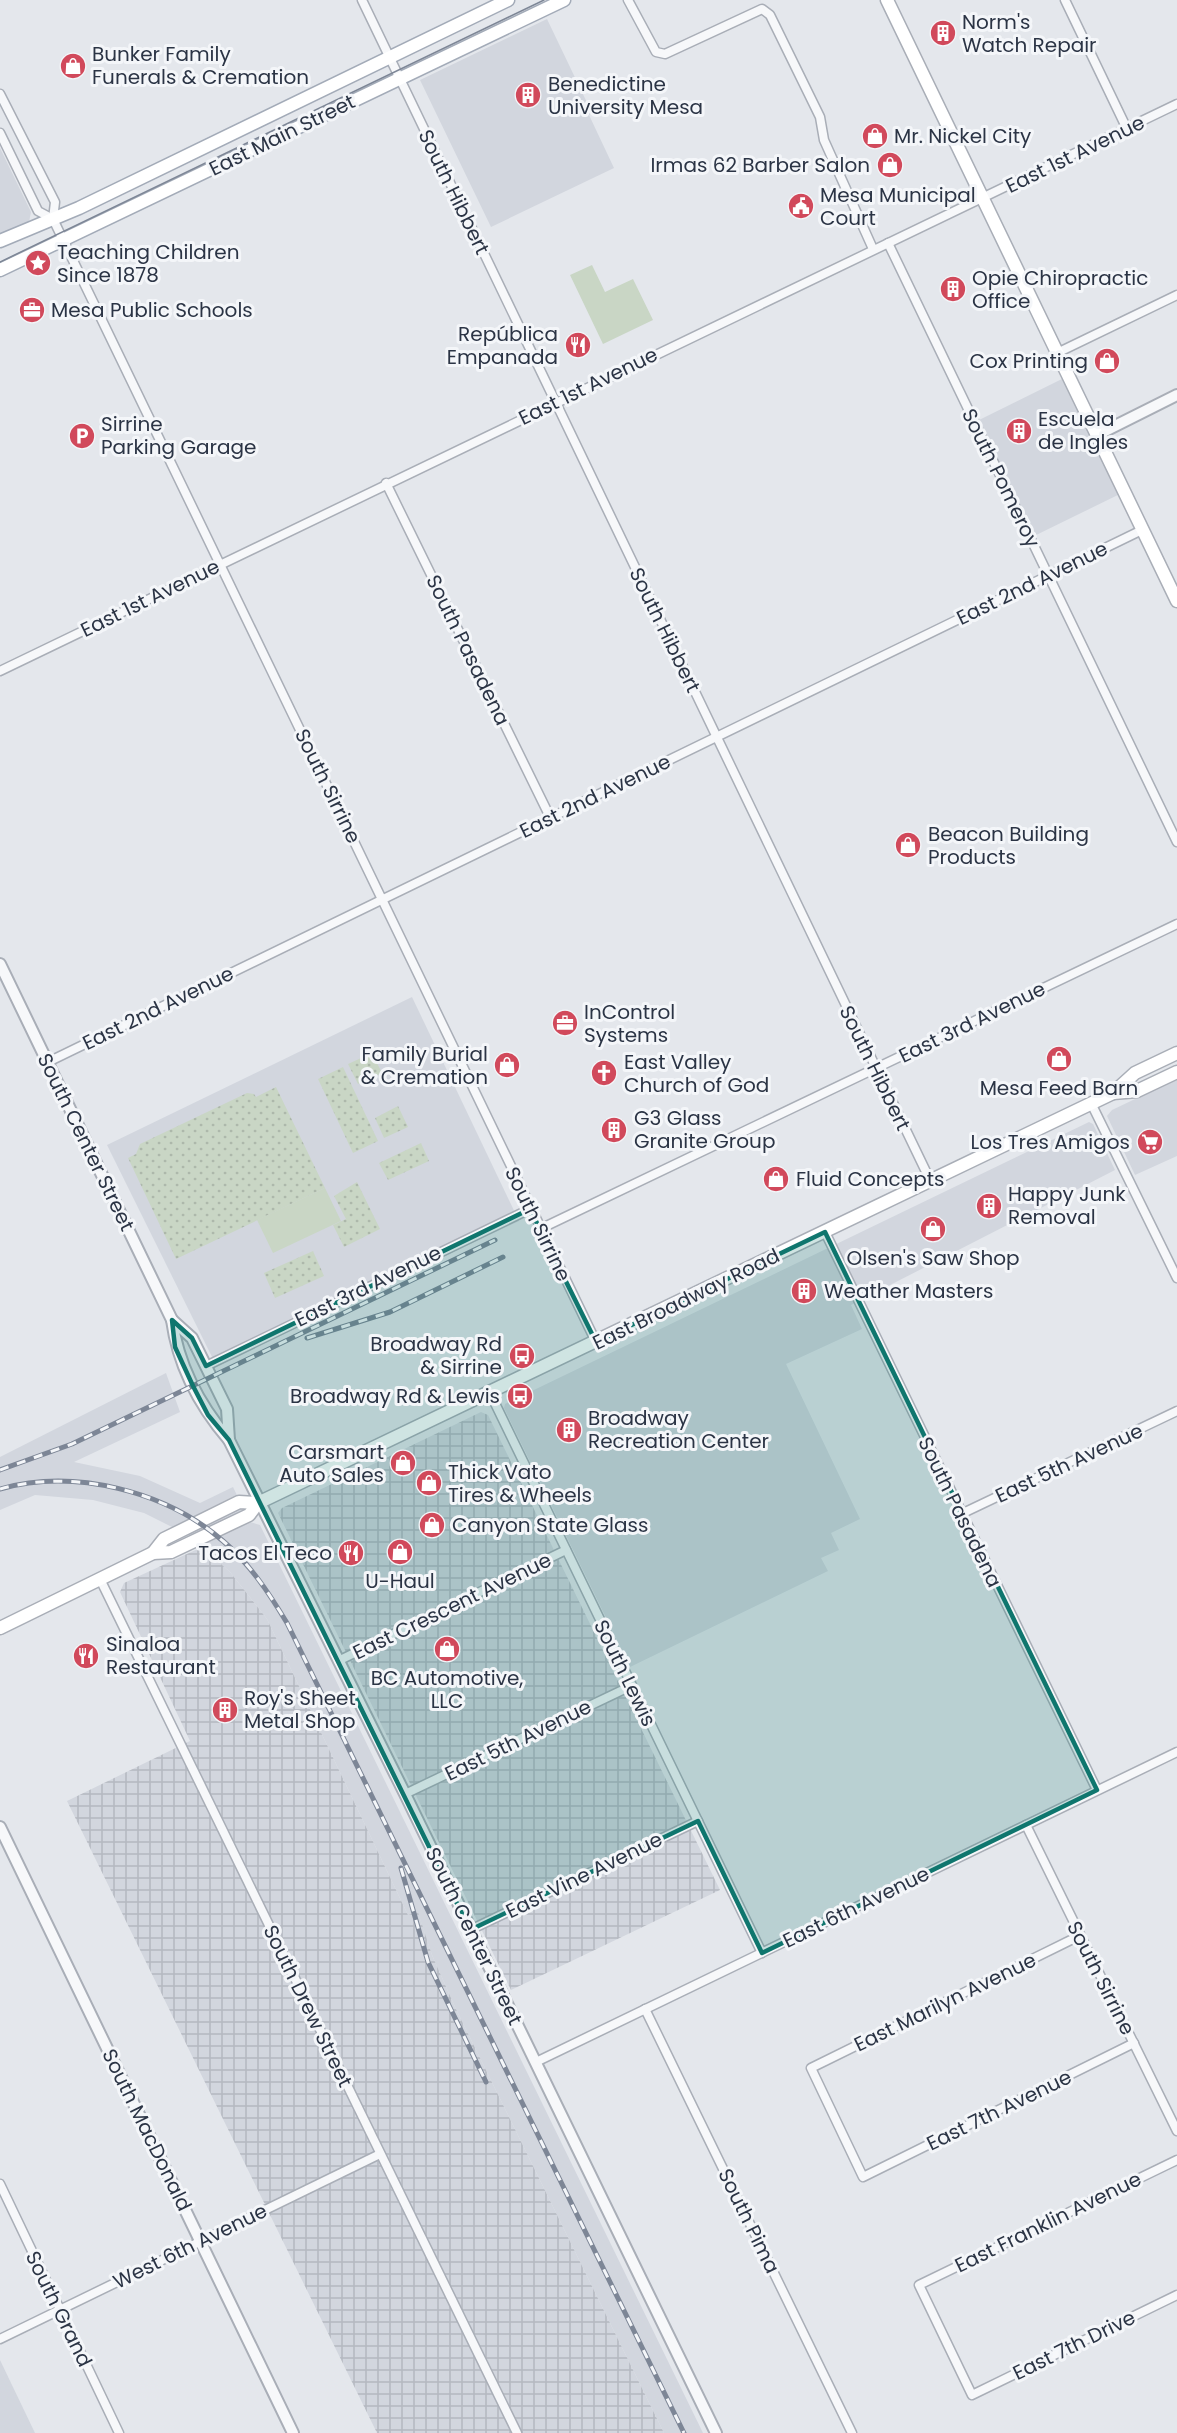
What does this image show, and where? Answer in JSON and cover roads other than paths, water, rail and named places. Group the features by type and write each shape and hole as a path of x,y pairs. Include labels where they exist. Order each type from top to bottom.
{"main road":[{"name":"East Main Street","path":"0,270 58,230 390,58 508,0"},
{"name":"East Main Street","path":"0,241 58,230 399,78 564,0"},
{"path":"887,0 1177,601"},
{"name":"East Broadway Road","path":"0,1628 153,1553 164,1539 239,1502 258,1503 825,1233 1113,1093 1136,1073 1177,1053"},
{"name":"East Broadway Road","path":"1113,1093 1137,1091 1177,1072"}],"street":[{"name":"South Hibbert","path":"362,0 931,1182"},
{"path":"628,0 656,52 665,54 762,9 770,15 820,117 824,140 873,249"},
{"path":"1065,0 1127,129"},
{"path":"0,94 55,202 58,230"},
{"name":"East 1st Avenue","path":"0,670 1177,105"},
{"path":"0,133 38,210 58,230"},
{"name":"South Sirrine","path":"58,230 596,1342"},
{"name":"South Pomeroy","path":"888,243 1177,842"},
{"path":"1057,353 1177,296"},
{"path":"1096,435 1177,395"},
{"name":"South Pasadena","path":"386,483 550,817"},
{"name":"East 2nd Avenue","path":"48,1062 1142,530"},
{"name":"East 3rd Avenue","path":"540,1229 1177,924"},
{"name":"South Center Street","path":"0,964 172,1320 175,1347 208,1415 229,1440 258,1503 405,1794 716,2433"},
{"path":"1091,1103 1177,1278"},
{"name":"East 3rd Avenue","path":"206,1366 530,1209"},
{"name":"South Pasadena","path":"825,1233 1097,1790"},
{"name":"South Center Street","path":"172,1320 192,1338 227,1409 229,1440"},
{"name":"South Lewis","path":"490,1393 762,1953"},
{"name":"East 5th Avenue","path":"961,1514 1177,1411"},
{"name":"East Crescent Avenue","path":"338,1661 566,1550"},
{"name":"South Drew Street","path":"100,1579 517,2433"},
{"name":"East 5th Avenue","path":"405,1794 631,1686"},
{"name":"East 6th Avenue","path":"536,2062 1177,1752"},
{"name":"East Vine Avenue","path":"470,1930 698,1821"},
{"name":"South Sirrine","path":"1026,1825 1177,2131"},
{"name":"South MacDonald","path":"0,1827 293,2433"},
{"name":"East Marilyn Avenue","path":"863,2177 811,2068 1079,1936"},
{"name":"South Pima","path":"645,2009 852,2433"},
{"name":"East 7th Avenue","path":"863,2177 1134,2043"},
{"name":"West 6th Avenue","path":"0,2338 380,2154"},
{"name":"East Franklin Avenue","path":"972,2395 919,2285 1177,2160"},
{"name":"South Grand","path":"0,2184 119,2433"},
{"name":"East 7th Drive","path":"972,2395 1177,2295"}],"tram line":[{"path":"0,262 544,0"}],"railway":[{"path":"0,1470 72,1444 495,1240"},
{"path":"307,1338 390,1312 503,1257"},
{"path":"0,1489 28,1483 58,1481 118,1488 147,1497 175,1509 200,1524 233,1550 258,1579 287,1623 684,2433"},
{"path":"401,1868 428,1962 486,2082"}],"place":[{"name":"Norm's Watch Repair","path":"943,33"},
{"name":"Bunker Family Funerals & Cremation","path":"73,66"},
{"name":"Benedictine University Mesa","path":"528,95"},
{"name":"Mr. Nickel City","path":"875,136"},
{"name":"Irmas 62 Barber Salon","path":"890,165"},
{"name":"Mesa Municipal Court","path":"801,206"},
{"name":"Teaching Children Since 1878","path":"38,263"},
{"name":"Opie Chiropractic Office","path":"953,289"},
{"name":"Mesa Public Schools","path":"32,310"},
{"name":"República Empanada","path":"578,345"},
{"name":"Cox Printing","path":"1107,361"},
{"name":"Escuela de Ingles","path":"1019,431"},
{"name":"Sirrine Parking Garage","path":"82,436"},
{"name":"Beacon Building Products","path":"908,845"},
{"name":"InControl Systems","path":"565,1023"},
{"name":"Mesa Feed Barn","path":"1059,1059"},
{"name":"Family Burial & Cremation","path":"507,1065"},
{"name":"East Valley Church of God","path":"604,1073"},
{"name":"G3 Glass Granite Group","path":"614,1130"},
{"name":"Los Tres Amigos","path":"1150,1142"},
{"name":"Fluid Concepts","path":"776,1179"},
{"name":"Happy Junk Removal","path":"989,1206"},
{"name":"Olsen's Saw Shop","path":"933,1229"},
{"name":"Weather Masters","path":"804,1291"},
{"name":"Broadway Rd & Sirrine","path":"522,1356"},
{"name":"Broadway Rd & Lewis","path":"520,1396"},
{"name":"Broadway Recreation Center","path":"569,1430"},
{"name":"Carsmart Auto Sales","path":"403,1463"},
{"name":"Thick Vato Tires & Wheels","path":"429,1483"},
{"name":"Canyon State Glass","path":"432,1525"},
{"name":"U-Haul","path":"400,1552"},
{"name":"Tacos El Teco","path":"351,1553"},
{"name":"BC Automotive, LLC","path":"447,1649"},
{"name":"Sinaloa Restaurant","path":"86,1656"},
{"name":"Roy's Sheet Metal Shop","path":"225,1710"}]}
